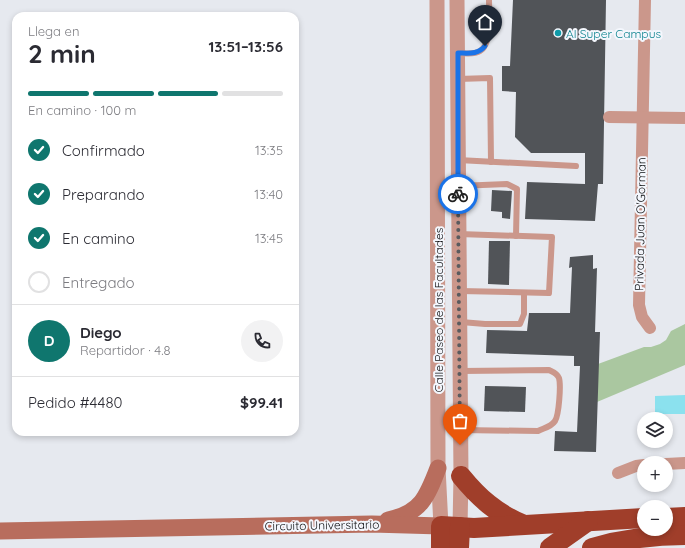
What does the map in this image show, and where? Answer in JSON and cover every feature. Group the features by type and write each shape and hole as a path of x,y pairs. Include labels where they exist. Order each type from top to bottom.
{"highway":[{"path":"461,476 480,499 503,516 522,524"},
{"path":"673,518 685,517"},
{"name":"Circuito Universitario","path":"450,526 637,518"},
{"path":"550,548 603,520"},
{"name":"Calle Paseo de las Facultades","path":"441,548 450,526"},
{"name":"Calle Paseo de las Facultades","path":"450,526 459,548"},
{"path":"592,548 614,541 641,536 685,535"}],"main road":[{"path":"372,524 407,514 419,506 427,496 438,468"},
{"name":"Circuito Universitario","path":"0,531 372,524 450,526"}],"street":[{"name":"Calle Paseo de las Facultades","path":"437,0 438,468 450,526"},
{"path":"440,0 445,19 448,44 452,50 458,53"},
{"name":"Calle Paseo de las Facultades","path":"450,526 461,476 457,0"},
{"name":"Privada Juan O'Gorman","path":"645,0 639,305 642,317 650,328"},
{"path":"437,80 458,79"},
{"path":"609,117 685,118"},
{"path":"673,464 685,464"},
{"path":"618,473 637,466"}],"lane":[{"path":"458,53 475,53 481,51 485,46 489,28 489,0"},
{"path":"458,79 490,78 491,162"},
{"path":"458,160 576,166"},
{"path":"458,186 507,184 517,189 516,236"},
{"path":"459,234 552,237 549,293 459,291"},
{"path":"459,322 520,324 524,314 524,292"},
{"path":"459,371 549,370 555,373 559,378 558,414 555,421 550,426 538,431 460,430"}],"green space":[{"path":"685,324 685,365 597,402 598,364 644,347 651,347 660,344 666,340 671,331"}],"water":[{"path":"685,395 685,414 655,412 655,396"}],"building":[{"path":"513,0 606,0 603,184 598,184 595,221 525,219 527,182 585,184 585,153 531,153 515,137 516,92 502,91 502,66 510,66"},
{"path":"492,190 512,191 510,219 502,218 502,212 491,211"},
{"path":"489,241 510,241 509,285 488,284"},
{"path":"593,255 593,269 597,268 595,332 600,332 596,452 554,451 555,431 577,432 580,366 574,366 574,356 486,353 487,330 527,331 529,313 570,313 572,267 569,268 570,257"},
{"path":"485,386 526,387 525,412 484,411"}],"way so far":[{"path":"458,194 460,445"}],"place":[{"name":"Al Super Campus","path":"558,33"}],"route":[{"path":"458,194 458,53 475,53 481,51 485,46"}]}
